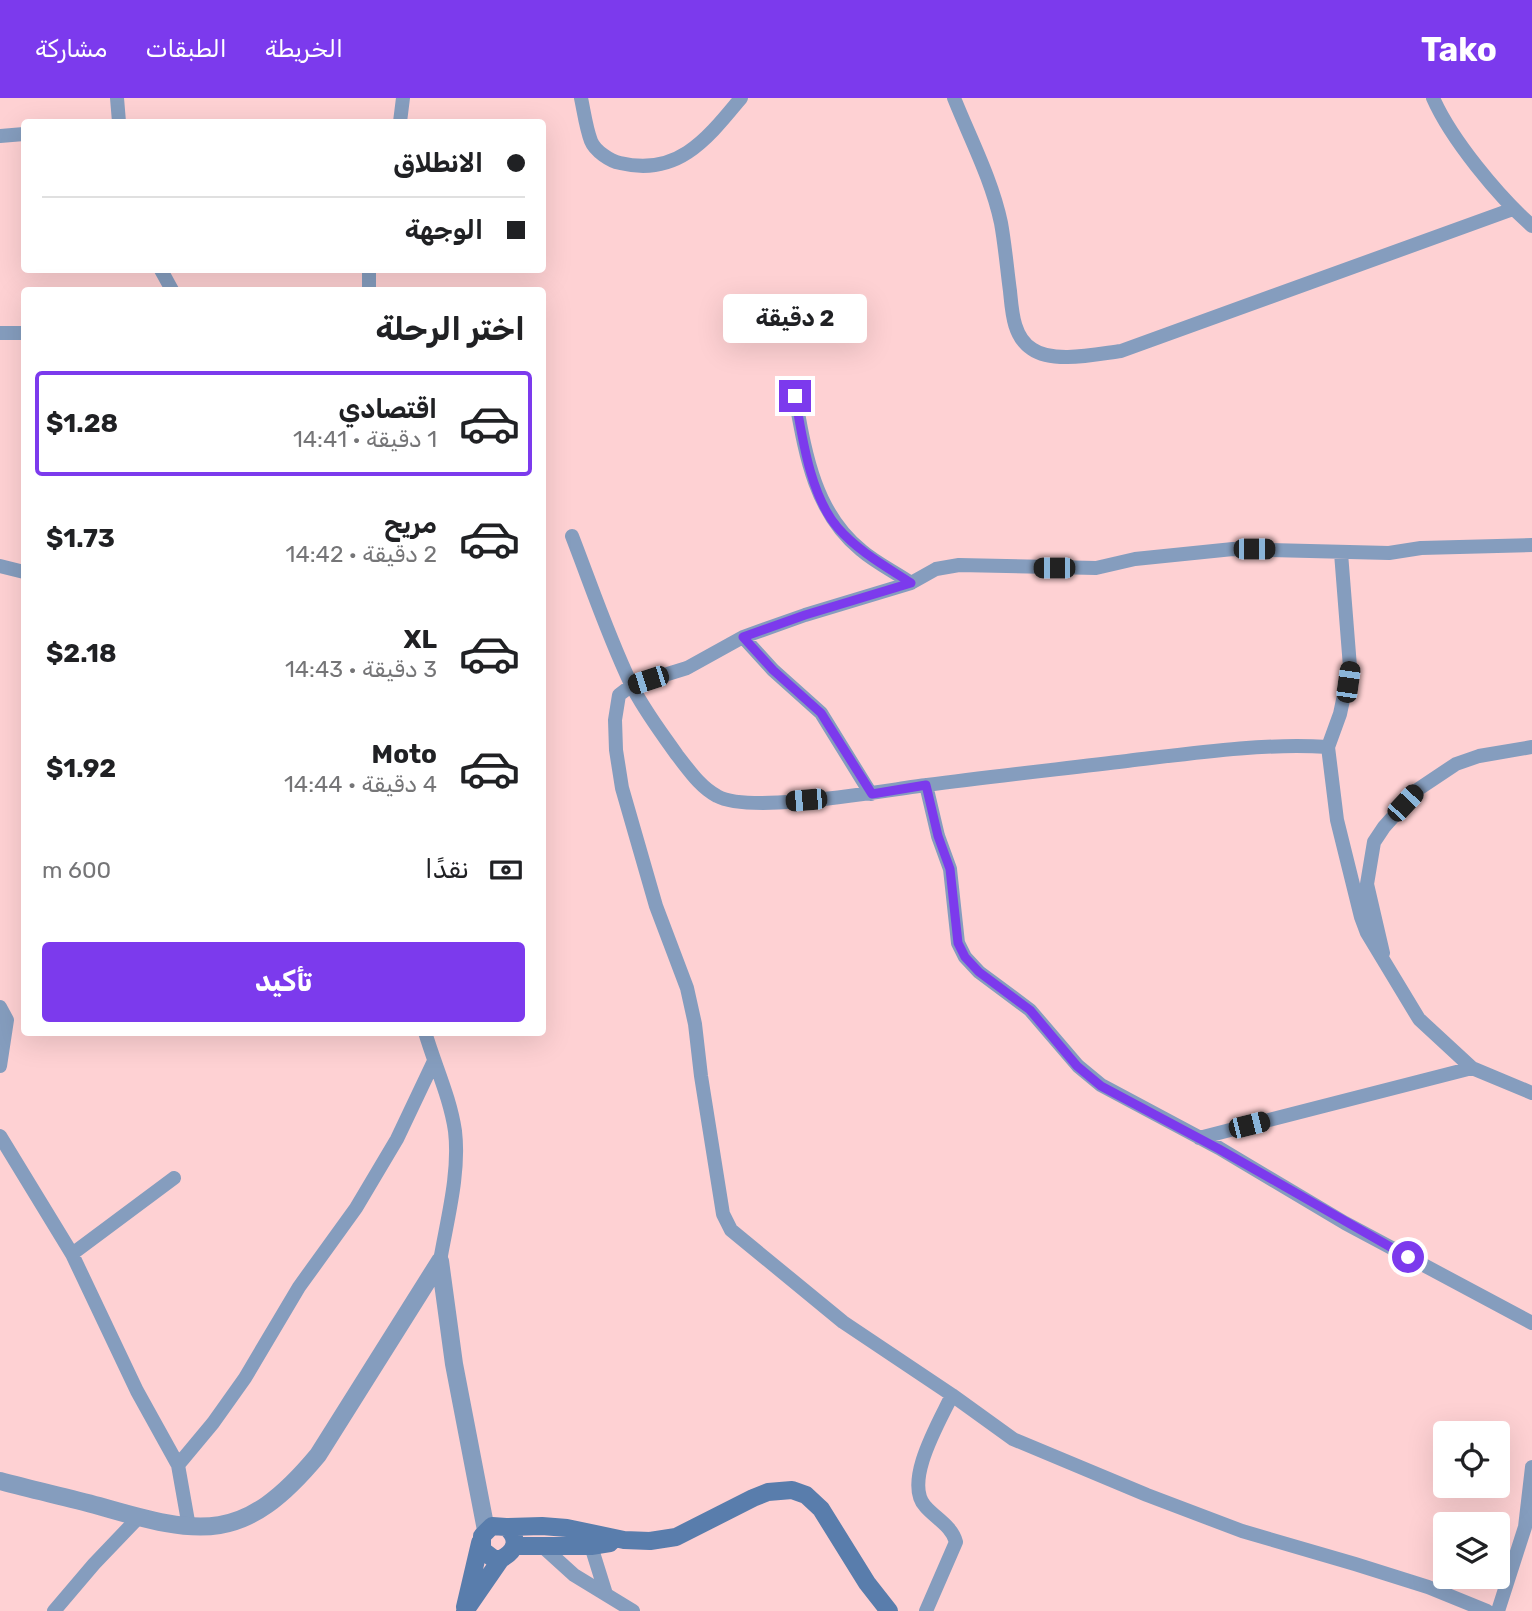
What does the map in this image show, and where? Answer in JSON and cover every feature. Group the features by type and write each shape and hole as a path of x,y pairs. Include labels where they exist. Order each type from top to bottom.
{"main road":[{"path":"465,1611 467,1593 483,1537 492,1526 567,1528 624,1540 650,1541 676,1537 768,1492 792,1490 807,1495 821,1509 867,1583 889,1611"},
{"path":"465,1611 501,1559 510,1555 515,1546 515,1539 506,1527"},
{"path":"483,1537 482,1550 487,1556 501,1559"},
{"path":"515,1546 590,1546 624,1540"}],"street":[{"path":"117,98 119,119"},
{"path":"400,119 403,98"},
{"path":"581,98 595,148 615,162 636,167 656,167 678,160 718,126 741,98"},
{"path":"954,98 987,178 1000,222 1013,317 1020,336 1031,349 1040,353 1062,357 1121,351 1513,209"},
{"path":"1433,98 1446,125 1513,209 1532,226"},
{"path":"0,136 21,134"},
{"path":"0,333 21,333"},
{"path":"795,396 816,489 836,526 861,551 911,583"},
{"path":"572,536 632,685 659,730 691,773 717,796 726,800 751,803 872,794 1205,750 1328,747"},
{"path":"1488,1611 1428,1587 1242,1531 1147,1496 1013,1439 844,1322 757,1254 731,1230 727,1223 690,1000 656,906 622,788 616,750 616,710 619,695 632,685 687,668 743,637 911,583 936,569 959,565 1096,568 1135,559 1233,549 1389,553 1421,548 1532,545"},
{"path":"1341,553 1350,667 1340,714 1328,747 1337,820 1352,886 1367,933 1419,1019 1472,1068 1532,1093"},
{"path":"0,566 21,571"},
{"path":"743,637 773,670 821,713 872,794"},
{"path":"1384,961 1367,884 1374,842 1417,790 1442,773 1479,756 1532,747"},
{"path":"926,785 938,836 950,869 958,943 965,957 990,981 1030,1010 1077,1066 1101,1086 1199,1138 1345,1223 1532,1323"},
{"path":"0,1007 7,1020 0,1066"},
{"path":"426,1036 449,1101 455,1133 455,1166 440,1261 483,1537"},
{"path":"178,1465 245,1378 299,1287 356,1208 397,1139 434,1061"},
{"path":"1199,1138 1472,1068"},
{"path":"0,1136 72,1254 137,1391 178,1465 189,1527"},
{"path":"72,1254 174,1178"},
{"path":"0,1481 164,1524 208,1528 242,1519 270,1503 302,1474 340,1422 372,1366 440,1261"},
{"path":"926,1611 956,1542 948,1528 920,1500 919,1481 925,1452 952,1395"},
{"path":"1498,1611 1523,1535 1532,1467"},
{"path":"54,1611 138,1518"},
{"path":"542,1546 574,1575 633,1611"},
{"path":"590,1546 606,1594"}],"route":[{"path":"795,396 816,489 836,526 861,551 911,583 743,637 773,670 821,713 872,794 926,785 938,836 950,869 958,943 965,957 990,981 1030,1010 1077,1066 1101,1086 1219,1149 1408,1257"}]}
